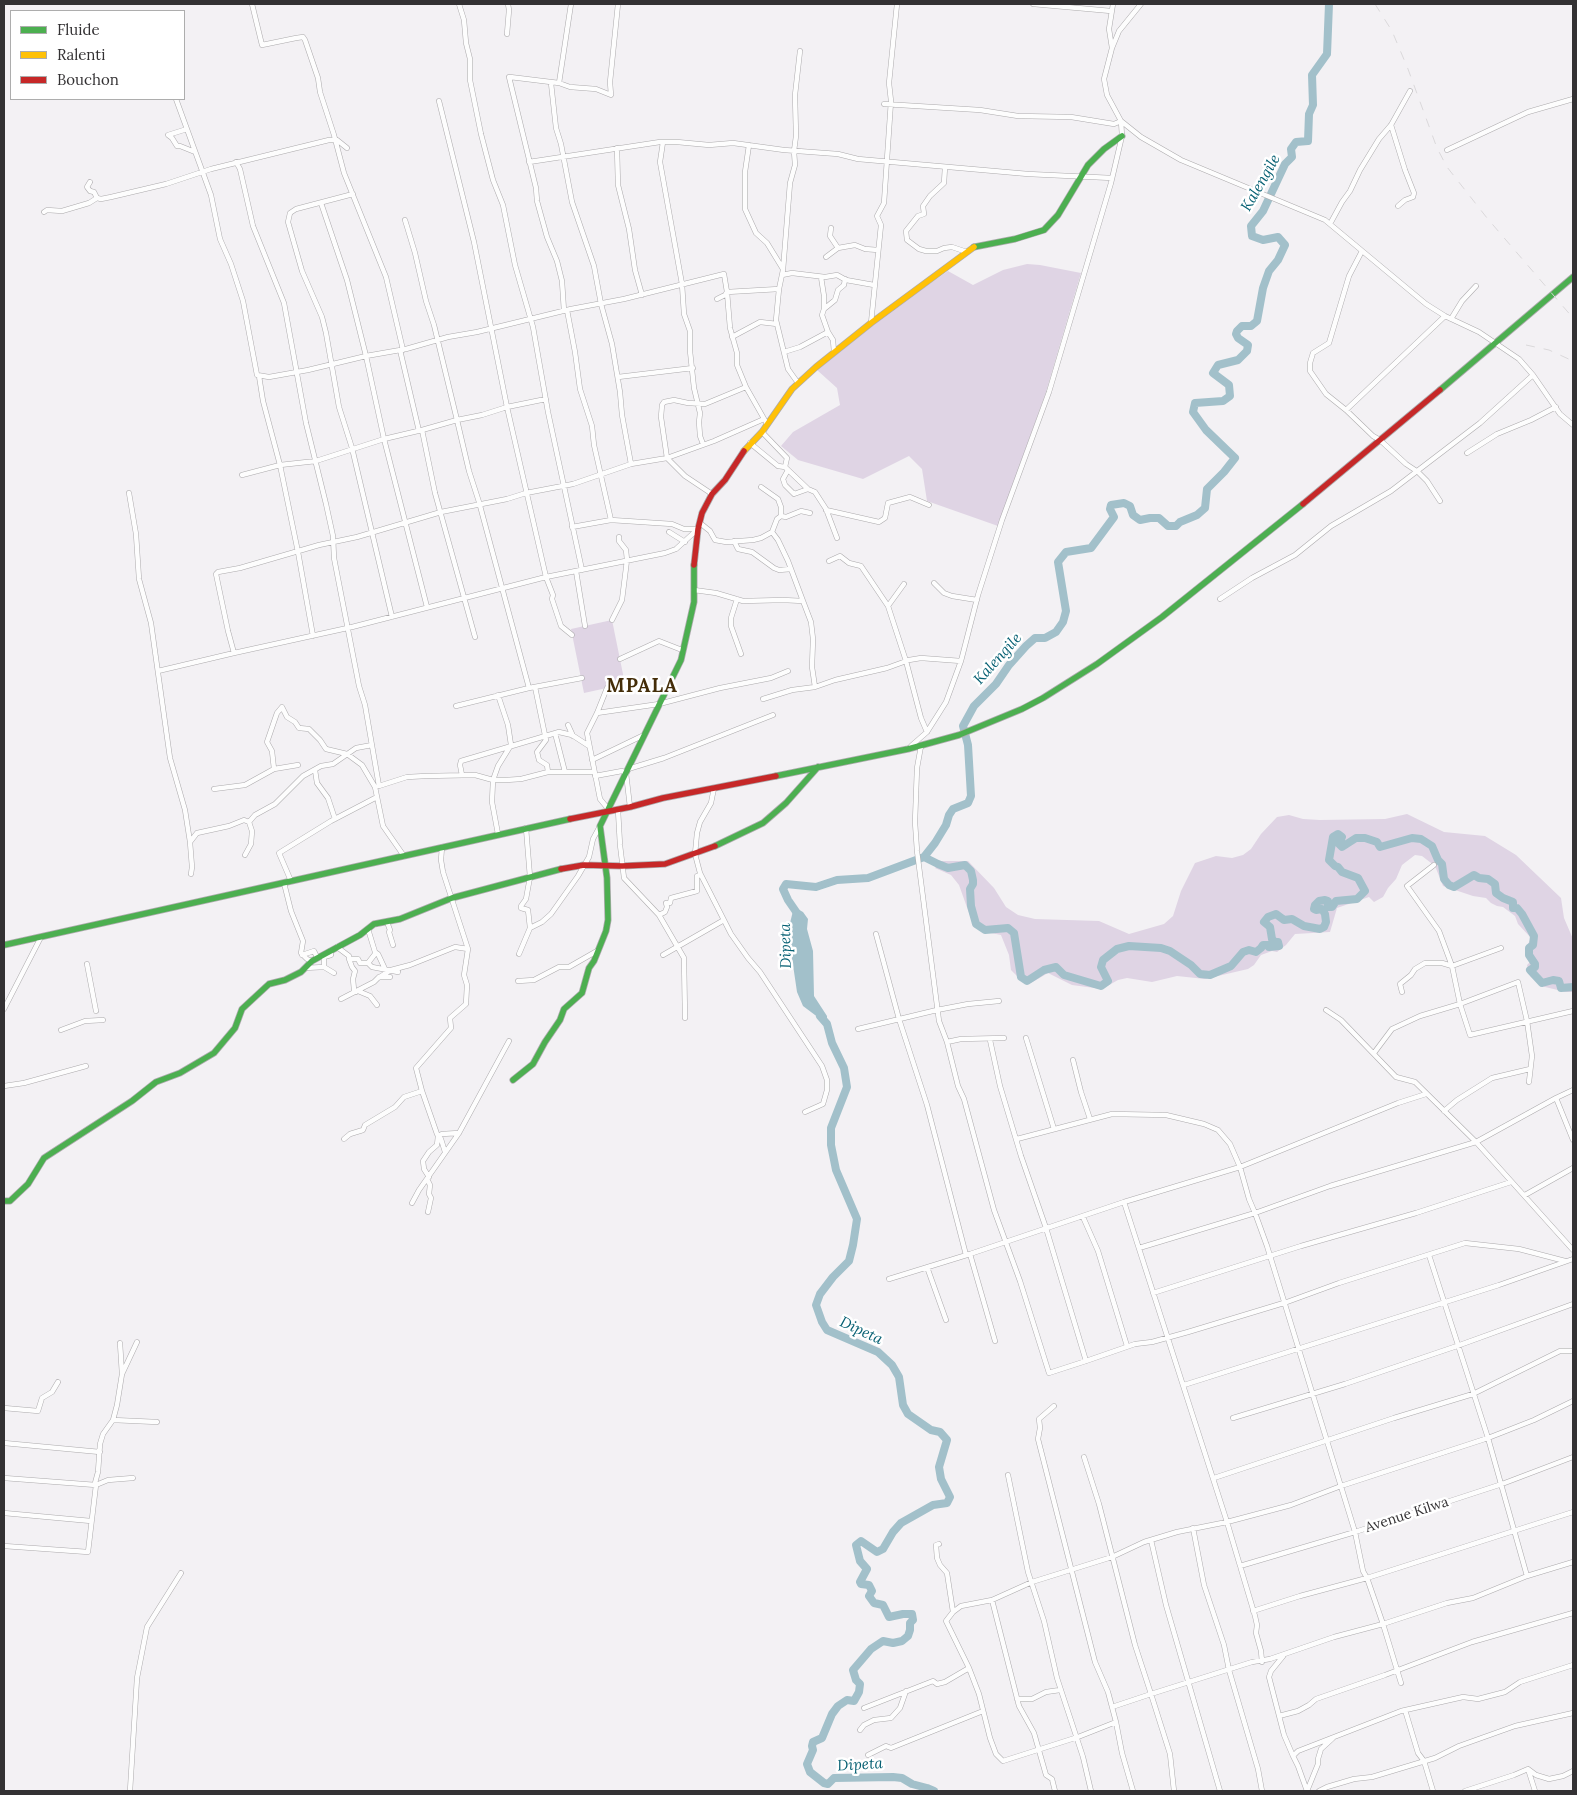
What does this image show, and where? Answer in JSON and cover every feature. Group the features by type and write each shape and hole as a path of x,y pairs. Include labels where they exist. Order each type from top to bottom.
{"main road":[{"path":"513,1080 533,1064 560,1020 564,1009 582,993 589,968 594,961 606,931 608,920 606,865 600,826 681,660 694,602 694,559 699,526 702,513 712,494 725,480 750,443 762,432 765,421 798,383 871,323 973,247 1015,239 1044,230 1058,214 1088,165 1104,149 1122,136"},
{"path":"4,945 498,834 609,810 630,808 663,798 921,746 970,731 1022,709 1043,698 1096,664 1170,611 1380,440 1573,277"},
{"path":"4,1201 10,1201 28,1184 44,1158 132,1101 156,1082 180,1073 214,1053 235,1028 242,1009 270,984 285,980 305,968 315,959 374,924 387,922 452,898 558,869 584,865 665,864 710,849 763,823 786,803 818,767"}],"street":[{"path":"252,4 262,45 296,38 306,40 344,173 386,277 440,512 475,637"},
{"path":"459,4 464,20 466,43 470,59 470,80 481,134 493,180 502,205 515,265 531,318 563,485 582,570"},
{"path":"507,34 508,4"},
{"path":"560,83 572,4"},
{"path":"612,520 594,445 592,426 580,389 562,281 557,261 547,237 509,77 560,83 570,87 596,90 611,95 610,82 618,4"},
{"path":"871,323 881,225 877,216 884,203 891,105 889,83 897,4"},
{"path":"1033,4 1111,12"},
{"path":"1112,48 1109,29 1113,4"},
{"path":"1141,4 1119,31 1112,48 1104,79 1107,95 1121,121 1141,138 1181,160 1330,224 1420,299 1450,319 1479,332 1519,360 1533,374 1560,414 1573,425"},
{"path":"798,383 788,369 777,324 790,183 794,165 796,136 795,95 800,51"},
{"path":"551,83 556,128 572,202 594,266 612,344 631,464"},
{"path":"1330,224 1360,170 1379,139 1391,125 1410,91"},
{"path":"1447,150 1494,126 1528,112 1573,99"},
{"path":"176,100 213,204 220,239 231,264 243,301 257,375 260,376 263,401 280,466 298,552 313,636"},
{"path":"439,101 474,242 507,407 546,577 553,594 552,599 561,626 572,635"},
{"path":"884,104 980,110 1018,116 1071,117 1114,124 1121,121"},
{"path":"908,749 927,732 946,702 961,661 977,600 1002,520 1049,392 1112,178 1122,136 1121,121"},
{"path":"1391,125 1414,193 1413,197 1405,200 1398,206"},
{"path":"187,129 168,135 177,146 195,152"},
{"path":"44,212 47,210 62,211 89,203 97,198 111,197 166,184 236,162 334,139 347,148"},
{"path":"529,162 663,142 709,145 720,143 838,154 858,159 887,162 1028,174 1112,178"},
{"path":"663,142 660,162 682,284 684,314 690,331 690,351 700,413 700,436 703,444"},
{"path":"749,145 745,172 745,209 756,233 767,243 783,272"},
{"path":"617,148 618,185 635,270 642,295"},
{"path":"236,162 240,169 252,226 284,304 305,418 326,504 348,628 372,745 377,797 383,826 404,856"},
{"path":"945,167 944,182 923,206 924,214 918,216 906,231 908,240 919,249 926,251 937,251 952,247 967,252"},
{"path":"90,182 87,187 90,191 94,192 97,198"},
{"path":"353,194 296,209 290,213 288,222 302,271 322,317 339,407 353,450 392,617"},
{"path":"321,203 347,280 384,439 427,607"},
{"path":"405,220 415,252 469,471 480,504 528,688"},
{"path":"831,228 830,236 838,248"},
{"path":"826,257 838,248 856,246 878,250"},
{"path":"1362,251 1349,276 1329,343 1314,353 1310,362 1310,371 1319,382 1320,388 1372,436 1380,440 1406,464 1418,472 1427,481 1440,501"},
{"path":"783,272 821,276 837,275 845,279 874,285"},
{"path":"234,653 216,574 218,572 357,537 440,512 507,500 526,493 573,484 601,476 631,464 667,458 765,421 746,387 737,365 737,353 732,343 724,274 642,295 531,318 402,350 269,377 260,376"},
{"path":"821,276 824,296 822,315 833,340 834,352"},
{"path":"824,309 835,300 838,290 844,285 845,279"},
{"path":"1450,319 1462,301 1476,286"},
{"path":"717,299 725,295 726,292 779,289"},
{"path":"1346,410 1445,316"},
{"path":"732,337 760,322 777,324"},
{"path":"784,352 800,347 828,332"},
{"path":"618,377 693,368"},
{"path":"1220,599 1252,578 1295,555 1331,526 1391,492 1480,423 1533,374"},
{"path":"712,494 685,476 667,458 662,405 668,400 705,404 746,387"},
{"path":"242,475 280,466 316,461 384,439 507,407 546,399"},
{"path":"1468,453 1497,434 1556,407"},
{"path":"762,432 787,458 787,468 783,479 785,485 794,494 808,489"},
{"path":"750,443 775,464 787,468 808,489 815,492 826,510 837,538"},
{"path":"572,527 612,520 672,524 684,529 699,526 710,531 715,540 726,542 761,538 772,532 777,519 781,516 781,507 778,499 761,487"},
{"path":"129,493 136,534 139,579 148,608 170,758 185,810 190,842 191,874"},
{"path":"826,510 879,522 885,518 888,503 910,497 929,505"},
{"path":"781,516 786,517 801,511 810,513"},
{"path":"158,671 348,628 546,577 665,553 676,549 685,542 699,526"},
{"path":"669,532 685,542"},
{"path":"772,532 778,540 791,569 811,622 813,639 812,667 815,687"},
{"path":"612,620 622,600 627,560 626,550 619,541 619,537"},
{"path":"734,541 738,550 748,551 774,568 779,570 791,569"},
{"path":"828,561 840,556 849,563 861,566 888,606 906,661 920,718 927,732"},
{"path":"576,571 585,626"},
{"path":"888,606 904,584"},
{"path":"934,584 944,593 952,596 977,600"},
{"path":"694,590 716,593 743,601 803,601"},
{"path":"737,599 731,618 731,626 741,654"},
{"path":"620,659 660,641 682,650"},
{"path":"763,699 921,658 961,661"},
{"path":"877,670 877,677"},
{"path":"597,713 659,704 720,688 771,678 788,671"},
{"path":"456,706 528,688 582,678"},
{"path":"535,687 546,740 537,752 539,760 547,764 548,772"},
{"path":"607,688 587,733 600,799 609,810"},
{"path":"498,695 508,725 512,745 498,766 493,780 492,802 498,834"},
{"path":"274,769 272,751 267,742 276,715 282,707 287,717 295,722 299,728 308,729 320,740 326,749 347,754 362,765 377,787"},
{"path":"377,787 407,777 475,775 493,780 506,780 521,779 548,772 594,774 627,771 773,715"},
{"path":"568,725 573,736"},
{"path":"462,775 461,761 559,732 573,736 589,746"},
{"path":"555,733 565,772"},
{"path":"592,760 644,735"},
{"path":"248,822 275,804 303,776 333,764 356,748 372,745"},
{"path":"921,746 917,768 917,851 939,1021 947,1042 958,1086 964,1099 994,1210 1049,1373 1127,1346 1167,1337 1284,1302 1465,1243 1519,1249 1565,1261"},
{"path":"214,789 246,785 274,769 298,765"},
{"path":"315,770 318,783 328,798 335,819"},
{"path":"627,771 630,808"},
{"path":"714,788 711,803 700,822 695,854 700,875 742,950 760,972 822,1066 827,1080 827,1090 822,1104 805,1112"},
{"path":"291,881 279,853 335,819 377,797"},
{"path":"618,810 624,878 659,915 684,958 685,1018"},
{"path":"190,842 197,833 228,826 244,820 248,822"},
{"path":"245,855 251,844 252,831 248,822"},
{"path":"530,928 542,922 551,914 589,857 593,839 600,826"},
{"path":"519,954 530,928 528,910 521,908 526,900 530,877 526,828"},
{"path":"442,847 441,860 443,872 468,949 464,975 468,985 466,1004 450,1018 451,1028 416,1068 422,1092 445,1152"},
{"path":"1434,865 1407,886 1440,931 1452,966 1460,1004 1470,1035 1573,1011"},
{"path":"659,915 665,912 666,903 670,903 671,898 698,891 697,876 700,875"},
{"path":"284,883 291,911 303,941 301,954 302,955 306,959 315,959 314,951 302,955"},
{"path":"663,955 724,920"},
{"path":"387,922 392,945"},
{"path":"368,929 375,952 378,954 386,970"},
{"path":"876,934 899,1019 927,1105 968,1255 995,1341"},
{"path":"4,1009 40,937"},
{"path":"337,947 349,956 355,971 353,979 354,990 370,996 377,1005"},
{"path":"341,999 374,982 386,970 410,964 455,947 468,949"},
{"path":"1402,992 1400,984 1425,963 1442,963 1452,966 1501,948"},
{"path":"324,967 324,957 331,955 330,951"},
{"path":"518,981 534,980 559,967 570,967 597,951"},
{"path":"368,963 375,952"},
{"path":"350,959 358,960 360,963 368,963 372,967 398,972"},
{"path":"87,964 96,1011"},
{"path":"305,968 318,969 324,967 334,973"},
{"path":"379,977 390,977"},
{"path":"1374,1053 1392,1030 1420,1016 1460,1004 1518,982 1527,1021 1532,1056 1529,1082"},
{"path":"858,1029 937,1010 999,1001"},
{"path":"1326,1010 1341,1020 1396,1077 1414,1082 1476,1142 1573,1250"},
{"path":"61,1030 85,1021 103,1020"},
{"path":"947,1042 961,1039 990,1040 1004,1038"},
{"path":"1026,1038 1054,1129"},
{"path":"990,1040 1002,1094 1030,1188 1046,1228 1086,1361"},
{"path":"412,1204 419,1190 459,1134 509,1041"},
{"path":"1073,1060 1090,1119"},
{"path":"4,1086 24,1083 86,1066"},
{"path":"1444,1111 1457,1100 1492,1078 1530,1069"},
{"path":"1139,1248 1255,1213 1330,1186 1476,1142 1573,1090"},
{"path":"344,1139 350,1134 363,1130 365,1125 394,1107 404,1096 422,1092"},
{"path":"889,1279 968,1255 1124,1202 1240,1167 1398,1103 1426,1094"},
{"path":"1556,1098 1573,1140"},
{"path":"1017,1140 1090,1119 1121,1113 1166,1115 1204,1124 1218,1130 1230,1144 1240,1167 1248,1198 1270,1256 1356,1532 1363,1571 1383,1624 1401,1683"},
{"path":"438,1136 442,1134 459,1134"},
{"path":"428,1212 430,1185 424,1169 424,1161 429,1152 437,1145 438,1136"},
{"path":"1525,1195 1573,1168"},
{"path":"1153,1293 1511,1182"},
{"path":"1124,1202 1184,1385 1198,1435 1214,1478 1257,1625 1256,1633 1262,1662"},
{"path":"1083,1216 1098,1251 1127,1346"},
{"path":"1429,1255 1488,1438 1527,1576"},
{"path":"1184,1385 1444,1302 1573,1258"},
{"path":"927,1268 946,1320"},
{"path":"1233,1418 1457,1346 1573,1304"},
{"path":"122,1374 137,1342"},
{"path":"4,1546 88,1552 100,1444 103,1434 113,1420 118,1405 122,1374 120,1343"},
{"path":"1214,1478 1473,1394 1560,1351 1573,1351"},
{"path":"4,1408 38,1411 42,1398 52,1392 58,1382"},
{"path":"1116,1722 1039,1750 1007,1760 999,1759 990,1738 969,1668 946,1621 961,1606 992,1600 1032,1582 1112,1557 1151,1540 1177,1532 1227,1522 1292,1505 1341,1486 1488,1438 1534,1420 1573,1401"},
{"path":"1054,1406 1039,1419 1038,1440 1095,1662 1112,1706 1119,1742 1134,1791"},
{"path":"113,1420 157,1422"},
{"path":"4,1443 100,1452"},
{"path":"1084,1457 1099,1504 1135,1645 1170,1754 1174,1791"},
{"name":"Avenue Kilwa","path":"1240,1566 1356,1532 1502,1484 1573,1458"},
{"path":"1008,1474 1022,1550 1051,1649 1060,1690 1091,1791"},
{"path":"4,1478 96,1485 108,1480 133,1478"},
{"path":"1253,1611 1367,1578 1573,1512"},
{"path":"4,1514 91,1521"},
{"path":"1193,1528 1204,1585 1221,1636 1258,1769 1262,1791"},
{"path":"1151,1540 1166,1605 1220,1791"},
{"path":"939,1544 936,1545 937,1558 940,1566 947,1573 953,1612"},
{"path":"1112,1706 1252,1662 1262,1662 1334,1637 1383,1624 1447,1603 1473,1598 1527,1576 1573,1562"},
{"path":"130,1791 135,1735 137,1678 147,1627 181,1573"},
{"path":"992,1600 1017,1699 1034,1733 1046,1775 1051,1777 1055,1791"},
{"path":"1279,1716 1304,1708 1316,1700 1472,1642 1573,1613"},
{"path":"1284,1655 1271,1671 1269,1678 1284,1735 1307,1791 1318,1764 1321,1749 1333,1738"},
{"path":"1292,1756 1298,1751 1405,1710 1463,1697 1478,1699 1504,1692 1520,1682 1573,1665"},
{"path":"864,1708 933,1681 937,1684 945,1682 969,1668"},
{"path":"860,1730 864,1724 869,1722 891,1718 900,1708 906,1690"},
{"path":"1017,1699 1030,1700 1046,1692 1060,1690"},
{"path":"1405,1710 1418,1753 1424,1761 1433,1791"},
{"path":"868,1755 886,1746 891,1748 983,1711"},
{"path":"1319,1791 1354,1779 1372,1776 1424,1761 1515,1726 1573,1713"},
{"path":"1528,1769 1536,1775 1549,1779 1563,1776 1573,1771"},
{"path":"1465,1791 1528,1769"},
{"path":"1528,1769 1535,1791"}],"shaded area":[{"path":"1027,264 1081,273 1046,392 998,526 927,501 922,469 909,456 863,479 798,460 781,446 793,432 840,405 837,388 817,370 892,310 948,271 973,285 1003,270"},
{"path":"612,620 625,684 584,693 571,629"},
{"path":"1407,814 1444,832 1485,836 1516,855 1561,898 1564,918 1573,939 1573,992 1541,986 1530,976 1527,965 1530,962 1526,954 1531,938 1518,924 1515,916 1503,907 1491,903 1486,898 1473,896 1443,886 1435,866 1422,856 1415,855 1402,865 1396,879 1383,897 1374,902 1369,897 1337,908 1330,932 1295,934 1277,952 1272,951 1261,955 1254,965 1248,969 1205,979 1177,976 1152,982 1127,978 1118,980 1102,989 1072,985 1048,973 1031,983 1025,984 1011,970 1009,955 1001,935 974,927 959,885 951,875 935,868 941,861 968,861 994,888 1006,907 1018,915 1035,919 1099,921 1129,934 1164,924 1173,916 1181,891 1195,863 1216,856 1232,858 1243,855 1251,849 1261,834 1277,817 1289,815 1303,819 1320,820 1385,819"}],"water":[{"path":"794,907 803,912 808,919 807,929 813,951 814,996 827,1016 827,1024 803,1006 797,992 788,931"}],"waterway":[{"name":"Kalengile","path":"924,857 946,825 953,809 968,803 971,796 968,745 963,726 974,706 996,684 1009,665 1026,646 1035,638 1045,638 1056,632 1063,622 1066,611 1058,562 1066,552 1091,548 1114,517 1110,509 1111,505 1124,503 1130,506 1133,515 1140,520 1159,518 1168,526 1176,526 1180,522 1197,515 1205,508 1207,489 1235,458 1206,430 1193,412 1195,403 1223,401 1230,396 1229,385 1213,373 1218,365 1238,360 1247,351 1248,345 1238,338 1237,331 1242,326 1251,326 1257,321 1263,288 1269,271 1278,260 1285,245 1278,237 1263,240 1252,236 1251,226 1263,211 1285,164 1292,157 1291,149 1296,142 1308,141 1309,114 1313,105 1312,75 1327,54 1329,4"},
{"name":"Dipeta","path":"799,916 783,889 786,884 816,887 837,880 868,878 924,857 948,868 965,865 971,871 973,880 970,889 971,906 976,924 985,930 1008,928 1014,933 1021,977 1027,981 1044,970 1056,967 1064,975 1101,986 1108,981 1101,967 1103,960 1117,949 1129,946 1161,948 1170,951 1191,965 1200,974 1210,975 1231,966 1243,952 1249,950 1256,952 1263,945 1269,945 1269,947 1279,946 1278,942 1272,939 1270,927 1264,922 1268,917 1276,914 1284,920 1292,919 1304,926 1320,929 1324,927 1326,922 1322,909 1314,909 1319,901 1328,901 1328,907 1332,907 1336,901 1357,899 1365,891 1358,878 1342,872 1329,860 1333,837 1338,834 1342,837 1339,844 1342,847 1356,838 1365,838 1377,842 1380,847 1412,838 1421,839 1432,846 1438,860 1442,864 1444,879 1449,885 1454,887 1474,875 1479,878 1488,879 1495,884 1496,893 1513,902 1513,908 1517,908 1522,914 1534,936 1533,945 1529,948 1529,955 1535,967 1530,970 1542,983 1553,980 1559,981 1561,988 1573,987"},
{"name":"Dipeta","path":"820,1016 827,1024 832,1043 844,1068 847,1087 831,1128 831,1145 836,1170 857,1219 849,1261 820,1294 816,1305 827,1330 878,1352 892,1365 899,1377 903,1405 908,1414 931,1430 940,1432 947,1440 939,1467 941,1479 950,1497 947,1503 933,1505 901,1523 883,1549 877,1552 861,1541 856,1545 860,1561 867,1569 860,1582 861,1584 869,1585 872,1591 869,1596 874,1603 883,1605 889,1617 912,1614 913,1620 910,1623 908,1636 902,1641 893,1643 883,1641 871,1649 853,1670 856,1680 860,1684 859,1692 854,1701 847,1700 838,1706 832,1714 822,1738 813,1742 813,1750 807,1764 810,1772 828,1784 834,1778 893,1777 902,1778 912,1784 934,1791"}],"railway":[{"path":"1375,4 1392,31 1437,148 1447,167 1487,218 1573,318"},
{"path":"1526,345 1549,350 1573,361"}],"traffic: fast":[{"path":"974,247 1015,239 1044,230 1058,215 1088,165 1104,149 1122,136"},
{"path":"1440,390 1573,277"},
{"path":"776,776 908,749 959,735 1022,709 1097,664 1162,617 1303,504"},
{"path":"513,1080 533,1064 560,1020 564,1009 582,993 589,968 594,961 606,931 608,920 607,878 600,826 681,660 694,602 694,565"},
{"path":"715,846 763,823 786,803 818,767"},
{"path":"4,945 570,819"},
{"path":"4,1201 10,1201 28,1184 44,1158 132,1101 156,1082 180,1073 214,1053 235,1028 242,1009 269,984 285,980 301,972 312,961 360,935 374,924 400,919 452,898 561,869"}],"traffic: slow":[{"path":"744,451 762,432 792,389 816,367 871,323 974,247"}],"traffic: jam":[{"path":"1303,504 1440,390"},
{"path":"694,565 698,529 702,513 712,494 725,480 744,451"},
{"path":"570,819 630,807 663,798 776,776"},
{"path":"561,869 584,865 665,864 715,846"}],"district":[{"name":"MPALA","path":"642,687"}]}
